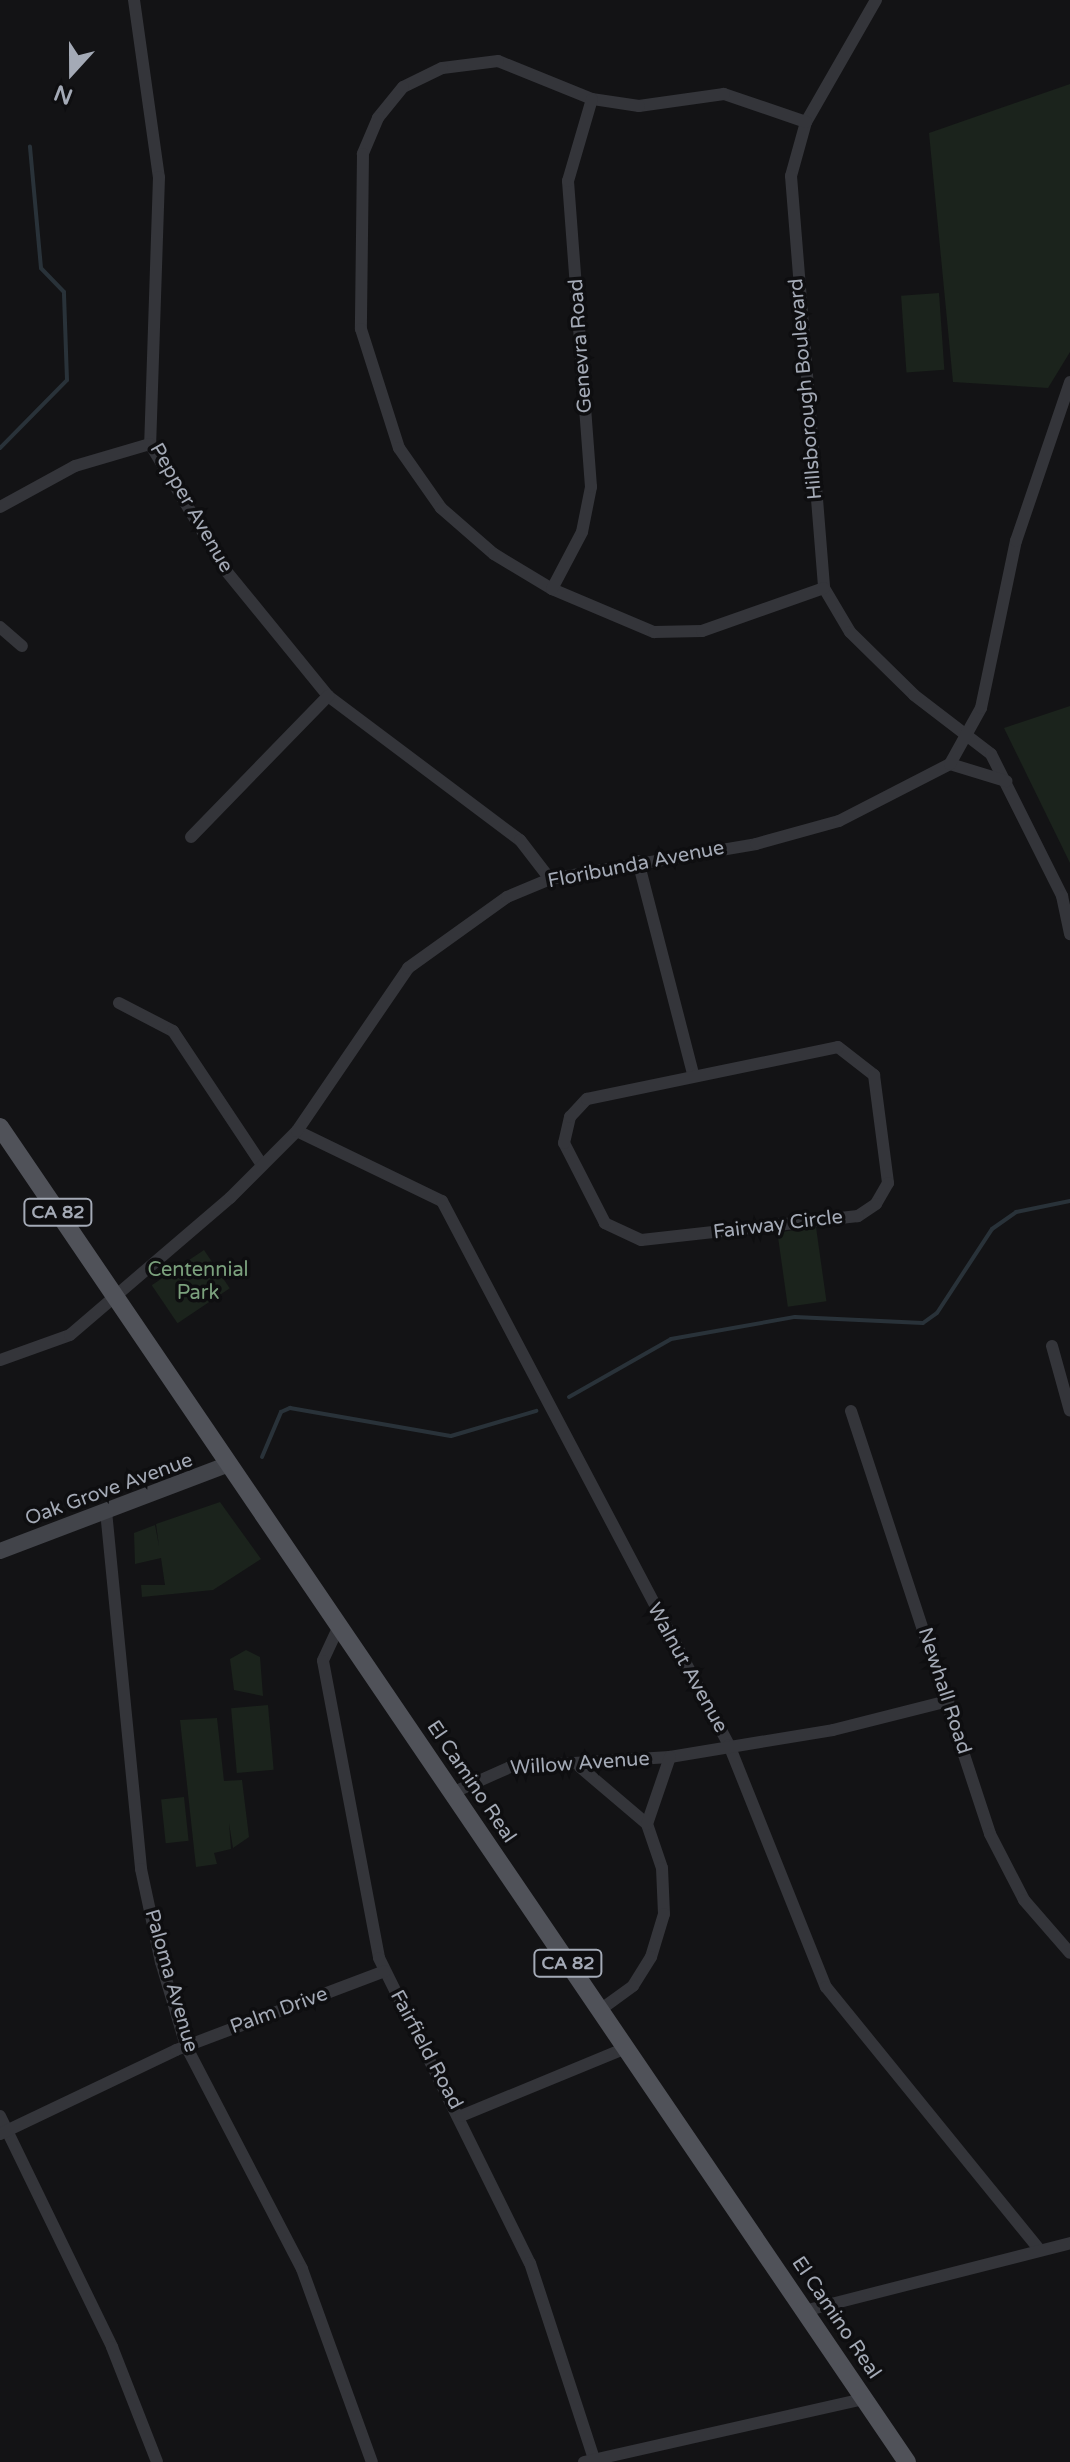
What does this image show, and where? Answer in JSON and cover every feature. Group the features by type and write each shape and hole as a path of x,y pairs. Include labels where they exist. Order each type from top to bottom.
{"main road":[{"name":"El Camino Real","path":"0,1127 907,2462"}],"street":[{"name":"Pepper Avenue","path":"134,0 159,177 150,444 227,572 328,696 520,840 550,879"},
{"name":"Hillsborough Boulevard","path":"876,0 806,122 790,204 824,588 861,643 914,695 972,734"},
{"path":"806,122 724,94 639,106 592,99 498,61 442,68 403,87 378,118 363,154 361,329 399,448 441,508 494,554 552,589 654,632 702,631 824,588"},
{"name":"Genevra Road","path":"552,589 582,532 591,487 568,181 592,99"},
{"name":"Floribunda Avenue","path":"0,1360 70,1335 116,1298 262,1165 297,1131 408,968 483,911 550,879 638,861 756,844 839,821 950,764 972,734 1016,541 1070,382"},
{"path":"0,507 75,466 150,444"},
{"path":"0,627 22,646"},
{"path":"191,837 328,696"},
{"path":"972,734 1006,781 1062,896 1070,934"},
{"path":"950,764 1006,781"},
{"path":"638,861 693,1073"},
{"path":"119,1003 173,1031 262,1165"},
{"name":"Fairway Circle","path":"838,1047 858,1057 874,1075 884,1136 888,1183 876,1204 858,1216 621,1236 605,1223 564,1143 570,1117 587,1099 693,1073 838,1047"},
{"name":"Walnut Avenue","path":"297,1131 442,1201 729,1745 826,1987 1040,2250"},
{"path":"1052,1346 1070,1411"},
{"name":"Newhall Road","path":"851,1411 990,1834 1024,1900 1070,1953"},
{"name":"Oak Grove Avenue","path":"0,1551 229,1464"},
{"name":"Paloma Avenue","path":"106,1511 141,1869 186,2046 302,2269 372,2462"},
{"name":"Fairfield Road","path":"339,1626 323,1661 385,1971 461,2116 530,2263 589,2461"},
{"name":"Willow Avenue","path":"452,1793 510,1767 580,1767 670,1757 833,1730 948,1701"},
{"path":"647,1824 670,1757"},
{"path":"580,1767 647,1824 662,1868 664,1914 633,1986 600,2010"},
{"name":"Palm Drive","path":"3,2132 186,2046 385,1971"},
{"path":"461,2116 626,2048"},
{"path":"0,2116 3,2132 112,2347 157,2462"},
{"path":"804,2311 1070,2243"},
{"path":"589,2461 864,2399"}],"green space":[{"path":"1070,84 1070,352 1048,388 953,382 929,133"},
{"path":"939,293 944,370 906,372 901,296"},
{"path":"1070,706 1070,863 1004,728"},
{"path":"816,1227 826,1301 788,1307 777,1232"},
{"name":"Centennial Park","path":"204,1250 230,1288 177,1323 152,1285"},
{"path":"220,1502 261,1559 213,1590 142,1597 141,1585 165,1585 161,1558 135,1564 134,1533 155,1525 159,1546 156,1524"},
{"path":"246,1650 260,1657 263,1696 234,1690 230,1659"},
{"path":"268,1705 274,1770 237,1773 231,1708"},
{"path":"217,1718 224,1781 242,1780 249,1837 233,1848 229,1823 231,1849 214,1853 217,1864 196,1867 180,1720"},
{"path":"184,1797 189,1841 166,1843 161,1799"}],"waterway":[{"path":"0,448 67,380 64,292 41,268 30,146"},
{"path":"569,1397 671,1339 795,1317 923,1323 937,1313 992,1229 1016,1212 1070,1201"},
{"path":"262,1457 281,1412 290,1408 451,1436 536,1411"}]}
